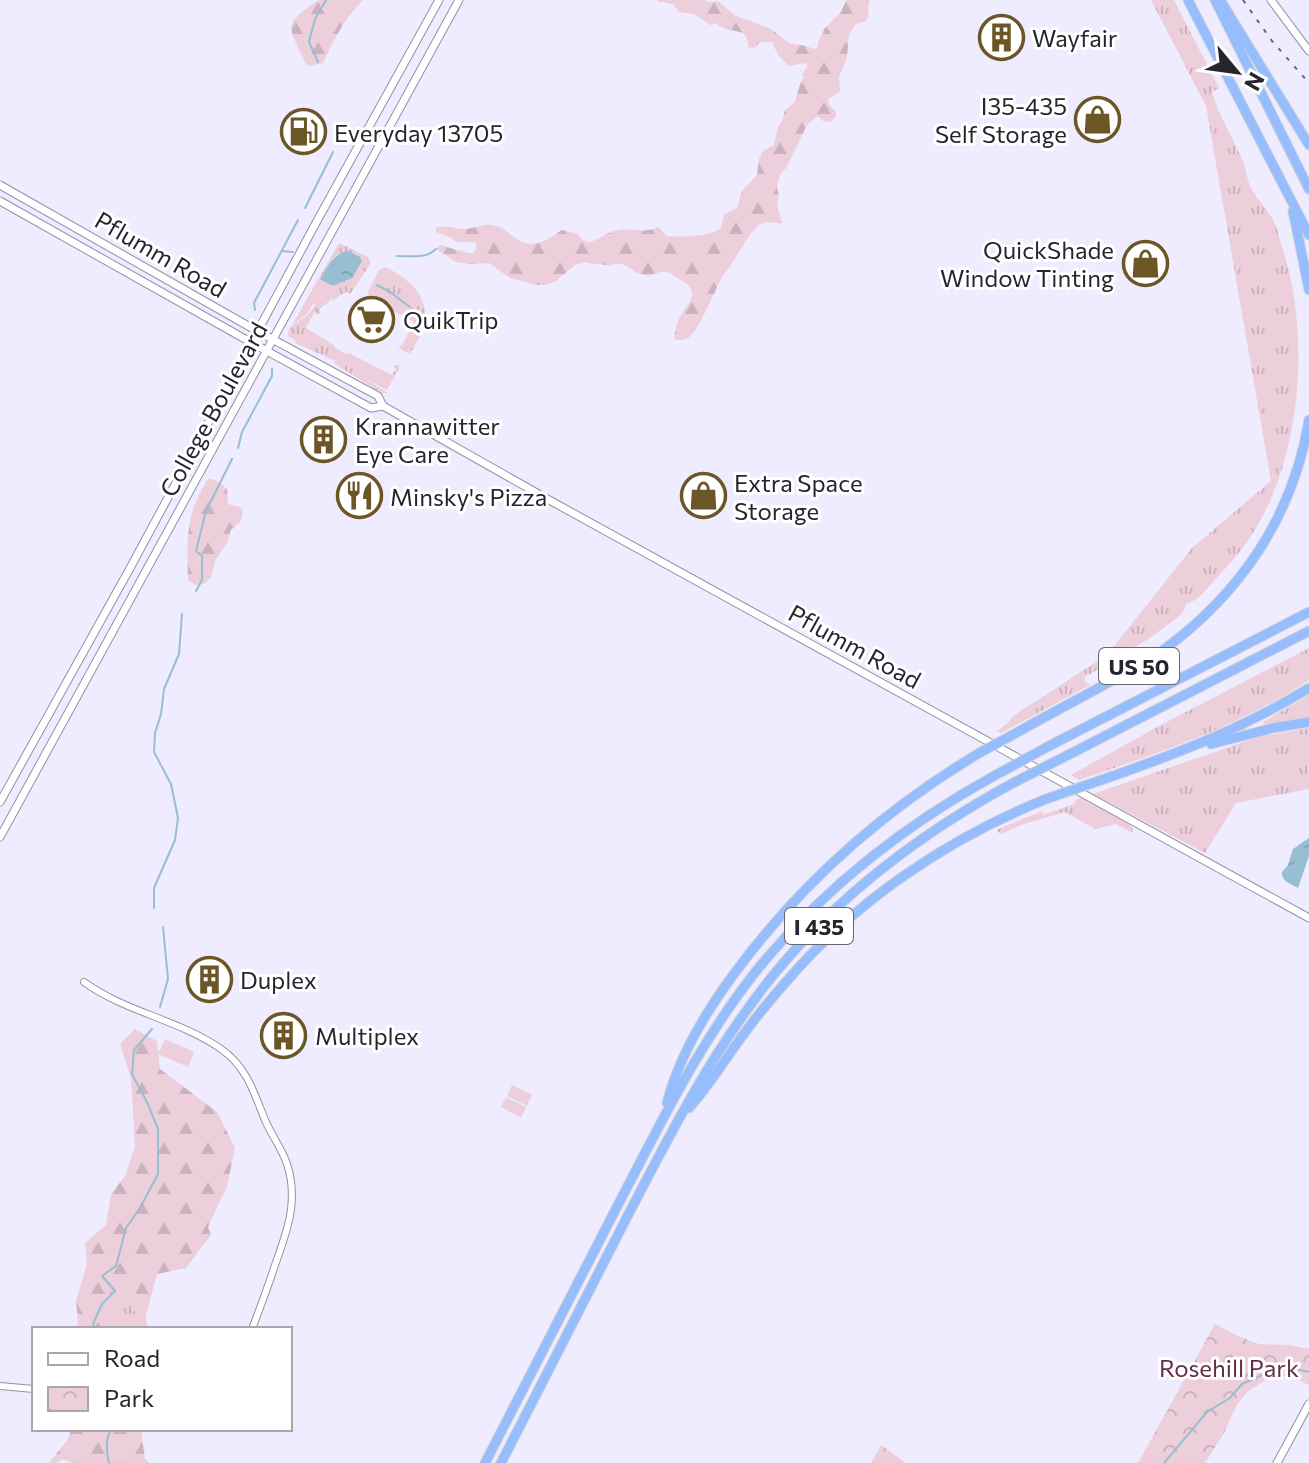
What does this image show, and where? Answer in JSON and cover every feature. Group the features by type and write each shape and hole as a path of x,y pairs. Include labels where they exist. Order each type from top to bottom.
{"highway":[{"path":"1188,0 1309,235"},
{"path":"1218,0 1309,145"},
{"path":"1218,0 1309,189"},
{"path":"1290,199 1309,290"},
{"name":"US 50","path":"664,1117 672,1084 697,1028 773,924 811,883 861,837 950,770 1145,662 1214,606 1274,527 1294,483 1309,420"},
{"name":"I 435","path":"485,1463 664,1117 710,1036 735,999 820,901 901,834 962,793 1309,612"},
{"name":"I 435","path":"501,1463 676,1122 716,1053 777,971 824,920 912,846 981,801 1309,631"},
{"path":"676,1122 787,981 861,910 893,884 996,820 1046,799 1184,751 1251,721 1309,688"},
{"path":"1184,751 1309,722"}],"main road":[{"name":"College Boulevard","path":"0,802 439,0"},
{"name":"College Boulevard","path":"0,837 459,0"},
{"path":"1271,0 1309,51"},
{"name":"Pflumm Road","path":"0,185 378,396 383,406 551,501 1309,918"},
{"name":"Pflumm Road","path":"0,201 371,408 383,406"},
{"path":"1277,1463 1309,1404"}],"street":[{"path":"84,982 102,995 221,1049 249,1080 287,1163 292,1186 287,1233 253,1327"},
{"path":"0,1386 32,1389"}],"green space":[{"path":"319,0 363,0 345,22 323,63 310,66 306,64 295,40 292,26 298,15"},
{"path":"657,0 718,1 734,15 771,29 789,43 814,49 824,29 841,12 846,0 870,0 866,21 856,24 849,34 847,58 839,77 840,92 828,99 836,117 830,122 818,116 807,125 780,174 777,204 782,223 763,223 753,231 723,275 693,334 681,340 674,337 692,291 667,272 646,276 618,263 609,266 585,262 575,265 556,281 537,285 510,278 489,263 456,262 436,249 440,245 474,253 477,245 474,242 456,242 436,232 436,228 444,227 467,229 495,226 527,244 545,240 562,230 578,234 589,243 619,230 658,227 667,236 680,236 703,235 721,228 724,214 737,208 742,191 757,175 763,151 774,145 778,126 785,110 795,102 804,78 802,74 808,66 805,63 789,66 778,55 772,42 760,42 754,48 748,47 748,40 742,33 716,23 710,25 694,14 679,12 673,4"},
{"path":"1151,0 1174,0 1219,88 1212,92 1244,163 1251,188 1272,218 1277,231 1292,285 1297,319 1297,389 1293,424 1285,459 1260,521 1241,550 1203,593 1186,604 1182,614 1150,638 1085,677 1084,681 1090,685 1001,733 997,731 1013,716 1107,655 1192,548 1271,481 1206,106"},
{"path":"339,243 368,257 371,263 350,294 346,292 330,299 320,308 320,314 314,313 306,328 346,354 392,375 395,365 399,365 387,390 362,377 388,393 382,393 338,366 335,361 295,343 288,336 290,327 308,315 316,304 292,325"},
{"path":"386,267 411,284 424,303 423,326 410,354 398,346 411,329 408,325 414,322 370,298 367,293 379,270"},
{"path":"208,479 227,489 228,504 240,507 243,512 215,561 211,578 195,585 188,580 189,528 195,504"},
{"path":"1309,648 1309,680 1254,712 1197,738 1109,770 1079,780 1071,775 1157,727"},
{"path":"1309,695 1309,717 1264,725 1263,722"},
{"path":"1309,728 1309,789 1236,803 1205,853 1093,794 1258,737"},
{"path":"1082,797 1129,824 1132,833 1116,824 1095,829 1065,812 1001,834 996,830 1042,811 1043,815 1074,804"},
{"path":"135,1029 157,1041 160,1069 217,1112 235,1148 227,1186 208,1227 211,1235 186,1268 157,1274 146,1315 135,1312 131,1296 109,1292 106,1308 111,1327 77,1327 76,1301 87,1264 85,1243 106,1225 111,1194 125,1176 135,1146 131,1079 120,1044"},
{"path":"165,1039 194,1052 188,1067 158,1054"},
{"path":"512,1085 532,1095 527,1106 507,1096"},
{"path":"506,1097 526,1107 521,1118 501,1107"},
{"path":"109,1292 132,1296 135,1312 146,1315 147,1327 111,1327 106,1308"},
{"name":"Rosehill Park","path":"1215,1324 1258,1344 1309,1349 1309,1385 1289,1376 1268,1378 1247,1392 1205,1463 1138,1463"},
{"path":"70,1431 141,1431 145,1459 149,1463 73,1463 62,1459 49,1463 68,1439"},
{"path":"881,1445 906,1463 871,1463"}],"water":[{"path":"349,251 362,261 352,278 333,286 320,279 335,258"},
{"path":"1309,838 1309,856 1298,888 1285,880 1282,872 1293,849"}],"waterway":[{"path":"318,62 309,42 315,19 326,0"},
{"path":"305,208 333,152"},
{"path":"255,310 254,303 298,220"},
{"path":"397,256 423,256 436,249"},
{"path":"282,251 293,252"},
{"path":"377,285 410,307"},
{"path":"238,448 242,432 272,376 272,369"},
{"path":"196,591 202,580 202,556 196,551 206,511 232,459"},
{"path":"154,908 154,888 175,840 178,818 171,784 154,752 155,733 164,689 179,654 182,614"},
{"path":"160,1007 168,979 163,927"},
{"path":"94,1327 102,1304 115,1291 102,1276 116,1266 126,1228 158,1174 158,1129 132,1074 134,1050 152,1029"},
{"path":"1164,1463 1207,1412 1230,1398 1242,1384 1282,1369 1309,1372"},
{"path":"109,1463 107,1446 110,1431"}],"railway":[{"path":"1243,0 1272,41 1309,83"}],"place":[{"name":"Wayfair","path":"1001,37"},
{"name":"I35-435 Self Storage","path":"1098,119"},
{"name":"Everyday 13705","path":"303,132"},
{"name":"QuickShade Window Tinting","path":"1145,263"},
{"name":"QuikTrip","path":"372,319"},
{"name":"Krannawitter Eye Care","path":"324,439"},
{"name":"Minsky's Pizza","path":"359,496"},
{"name":"Extra Space Storage","path":"703,496"},
{"name":"Duplex","path":"209,979"},
{"name":"Multiplex","path":"284,1035"}]}
